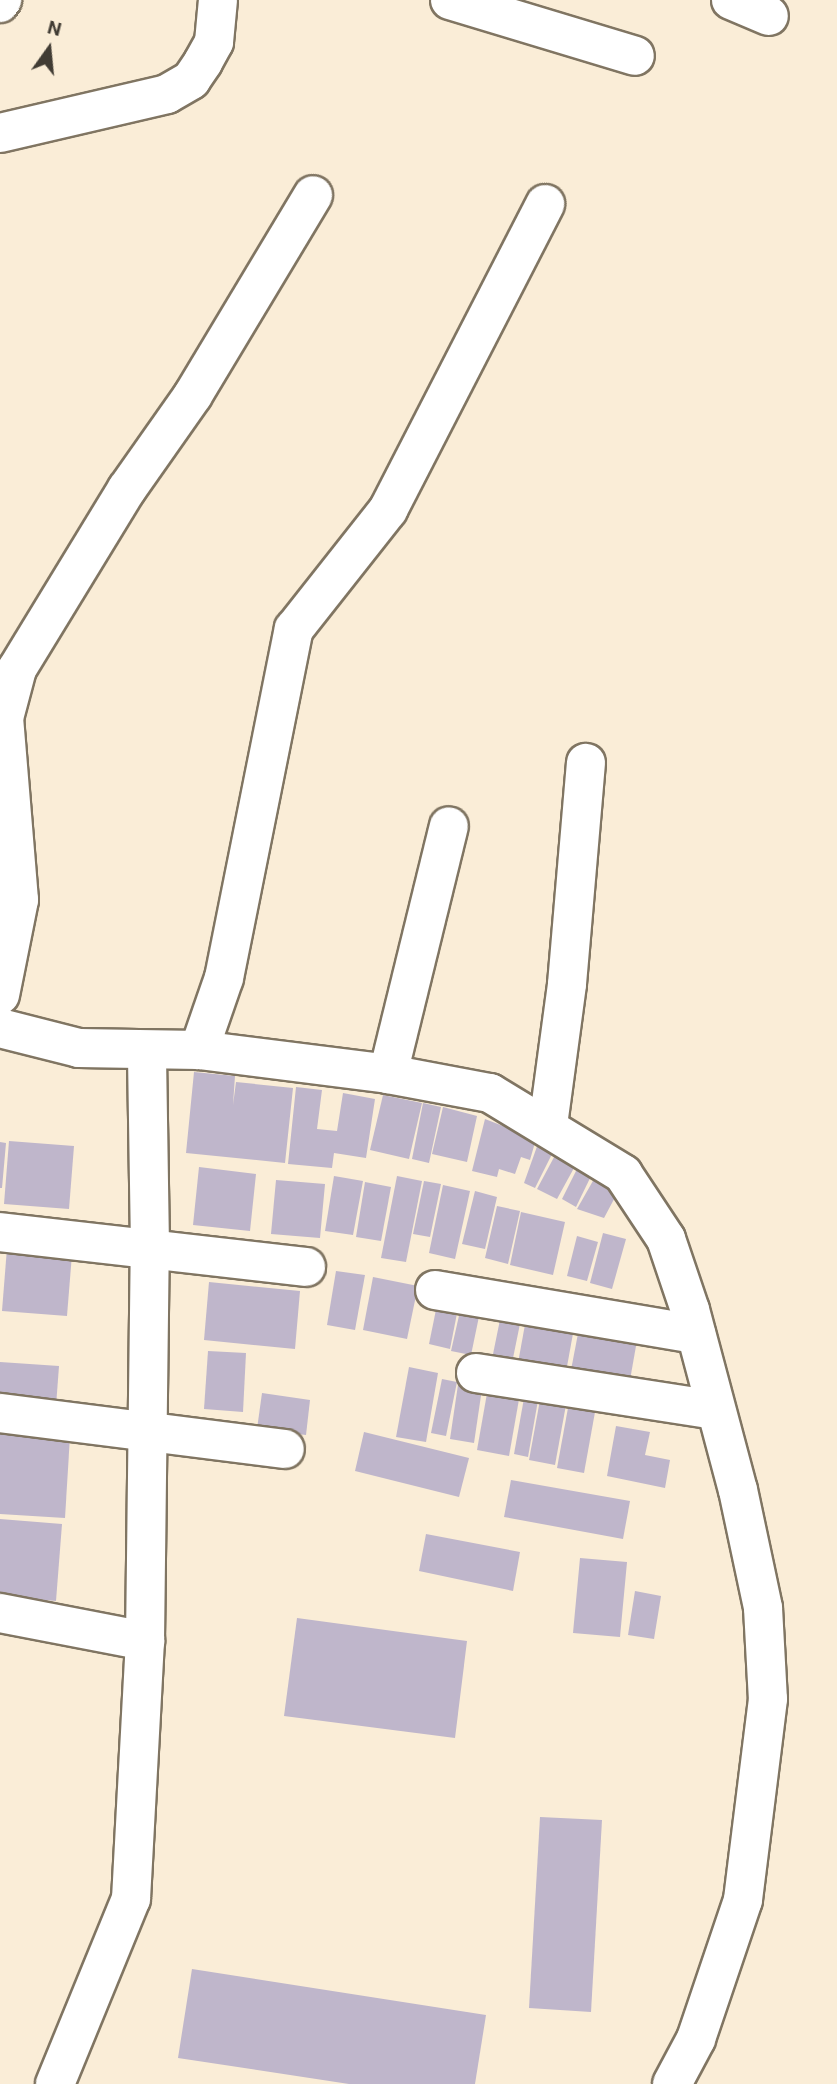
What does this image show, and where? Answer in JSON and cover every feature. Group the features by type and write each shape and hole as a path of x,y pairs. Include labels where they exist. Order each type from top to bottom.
{"street":[{"path":"0,133 167,94 191,80 214,42 218,0"},
{"path":"450,0 635,56"},
{"path":"731,0 769,16"},
{"path":"0,995 19,900 4,718 17,669 127,489 193,395 313,195"},
{"path":"198,1050 224,978 294,629 388,510 545,204"},
{"path":"548,1125 567,984 586,763"},
{"path":"388,1074 449,827"},
{"path":"0,1028 79,1048 198,1050 388,1074 490,1093 548,1125 623,1174 666,1239 696,1334 738,1490 763,1608 768,1699 743,1900 696,2039 672,2084"},
{"path":"55,2084 131,1899 145,1641 150,1247 146,1050"},
{"path":"0,1232 150,1247 306,1267"},
{"path":"435,1290 696,1334"},
{"path":"476,1373 715,1410"},
{"path":"0,1413 285,1449"},
{"path":"0,1613 145,1641"}],"building":[{"path":"194,1072 235,1076 233,1105 236,1082 293,1088 285,1163 186,1153"},
{"path":"296,1087 322,1090 317,1129 337,1131 343,1093 375,1099 366,1158 334,1153 332,1168 288,1164"},
{"path":"383,1095 422,1103 409,1159 370,1150"},
{"path":"423,1103 441,1107 429,1163 412,1159"},
{"path":"443,1107 477,1116 467,1162 432,1154"},
{"path":"485,1119 536,1139 530,1160 521,1157 515,1174 499,1169 497,1177 472,1171"},
{"path":"540,1138 556,1146 535,1188 524,1183"},
{"path":"9,1141 74,1146 69,1209 4,1204"},
{"path":"0,1142 6,1143 2,1188 0,1188"},
{"path":"560,1146 580,1157 557,1199 537,1189"},
{"path":"579,1165 593,1172 576,1207 562,1199"},
{"path":"199,1167 256,1174 250,1231 193,1225"},
{"path":"598,1172 621,1186 604,1218 577,1209"},
{"path":"334,1176 363,1181 353,1235 325,1231"},
{"path":"397,1176 422,1181 406,1262 381,1258"},
{"path":"276,1180 325,1184 320,1238 271,1234"},
{"path":"424,1181 441,1184 430,1237 413,1234"},
{"path":"365,1182 391,1187 381,1241 356,1237"},
{"path":"443,1185 470,1191 455,1259 429,1253"},
{"path":"475,1191 497,1197 485,1249 462,1244"},
{"path":"497,1206 520,1211 508,1264 485,1258"},
{"path":"521,1212 565,1222 553,1275 510,1265"},
{"path":"603,1233 626,1239 612,1289 590,1283"},
{"path":"577,1236 598,1242 587,1281 567,1276"},
{"path":"7,1248 72,1254 67,1316 2,1311"},
{"path":"336,1271 365,1275 355,1330 327,1325"},
{"path":"373,1277 418,1286 407,1339 363,1330"},
{"path":"209,1282 300,1291 295,1349 204,1340"},
{"path":"439,1295 460,1298 450,1349 429,1344"},
{"path":"463,1298 482,1302 471,1355 451,1351"},
{"path":"503,1305 523,1309 512,1363 492,1359"},
{"path":"528,1308 576,1317 566,1372 518,1363"},
{"path":"581,1318 639,1329 630,1380 571,1370"},
{"path":"208,1351 246,1353 243,1412 204,1409"},
{"path":"0,1362 59,1366 56,1406 0,1401"},
{"path":"409,1367 438,1373 426,1442 396,1437"},
{"path":"459,1378 483,1382 474,1443 450,1439"},
{"path":"442,1379 457,1382 446,1436 431,1433"},
{"path":"489,1382 521,1388 509,1456 477,1450"},
{"path":"526,1387 540,1389 528,1457 514,1454"},
{"path":"542,1389 568,1394 555,1465 529,1460"},
{"path":"262,1393 310,1400 306,1435 257,1429"},
{"path":"570,1397 597,1401 584,1473 557,1468"},
{"path":"616,1426 650,1432 645,1455 670,1460 665,1488 607,1476"},
{"path":"0,1431 70,1436 65,1518 0,1514"},
{"path":"364,1432 469,1458 459,1497 355,1471"},
{"path":"511,1480 630,1501 623,1539 504,1517"},
{"path":"0,1519 62,1524 56,1601 0,1596"},
{"path":"426,1534 520,1552 513,1591 419,1571"},
{"path":"580,1558 627,1562 620,1637 573,1633"},
{"path":"635,1591 661,1596 654,1639 628,1635"},
{"path":"297,1618 467,1641 455,1738 284,1716"},
{"path":"540,1817 602,1820 591,2012 529,2008"},
{"path":"192,1969 486,2015 475,2084 349,2084 178,2058"}]}
